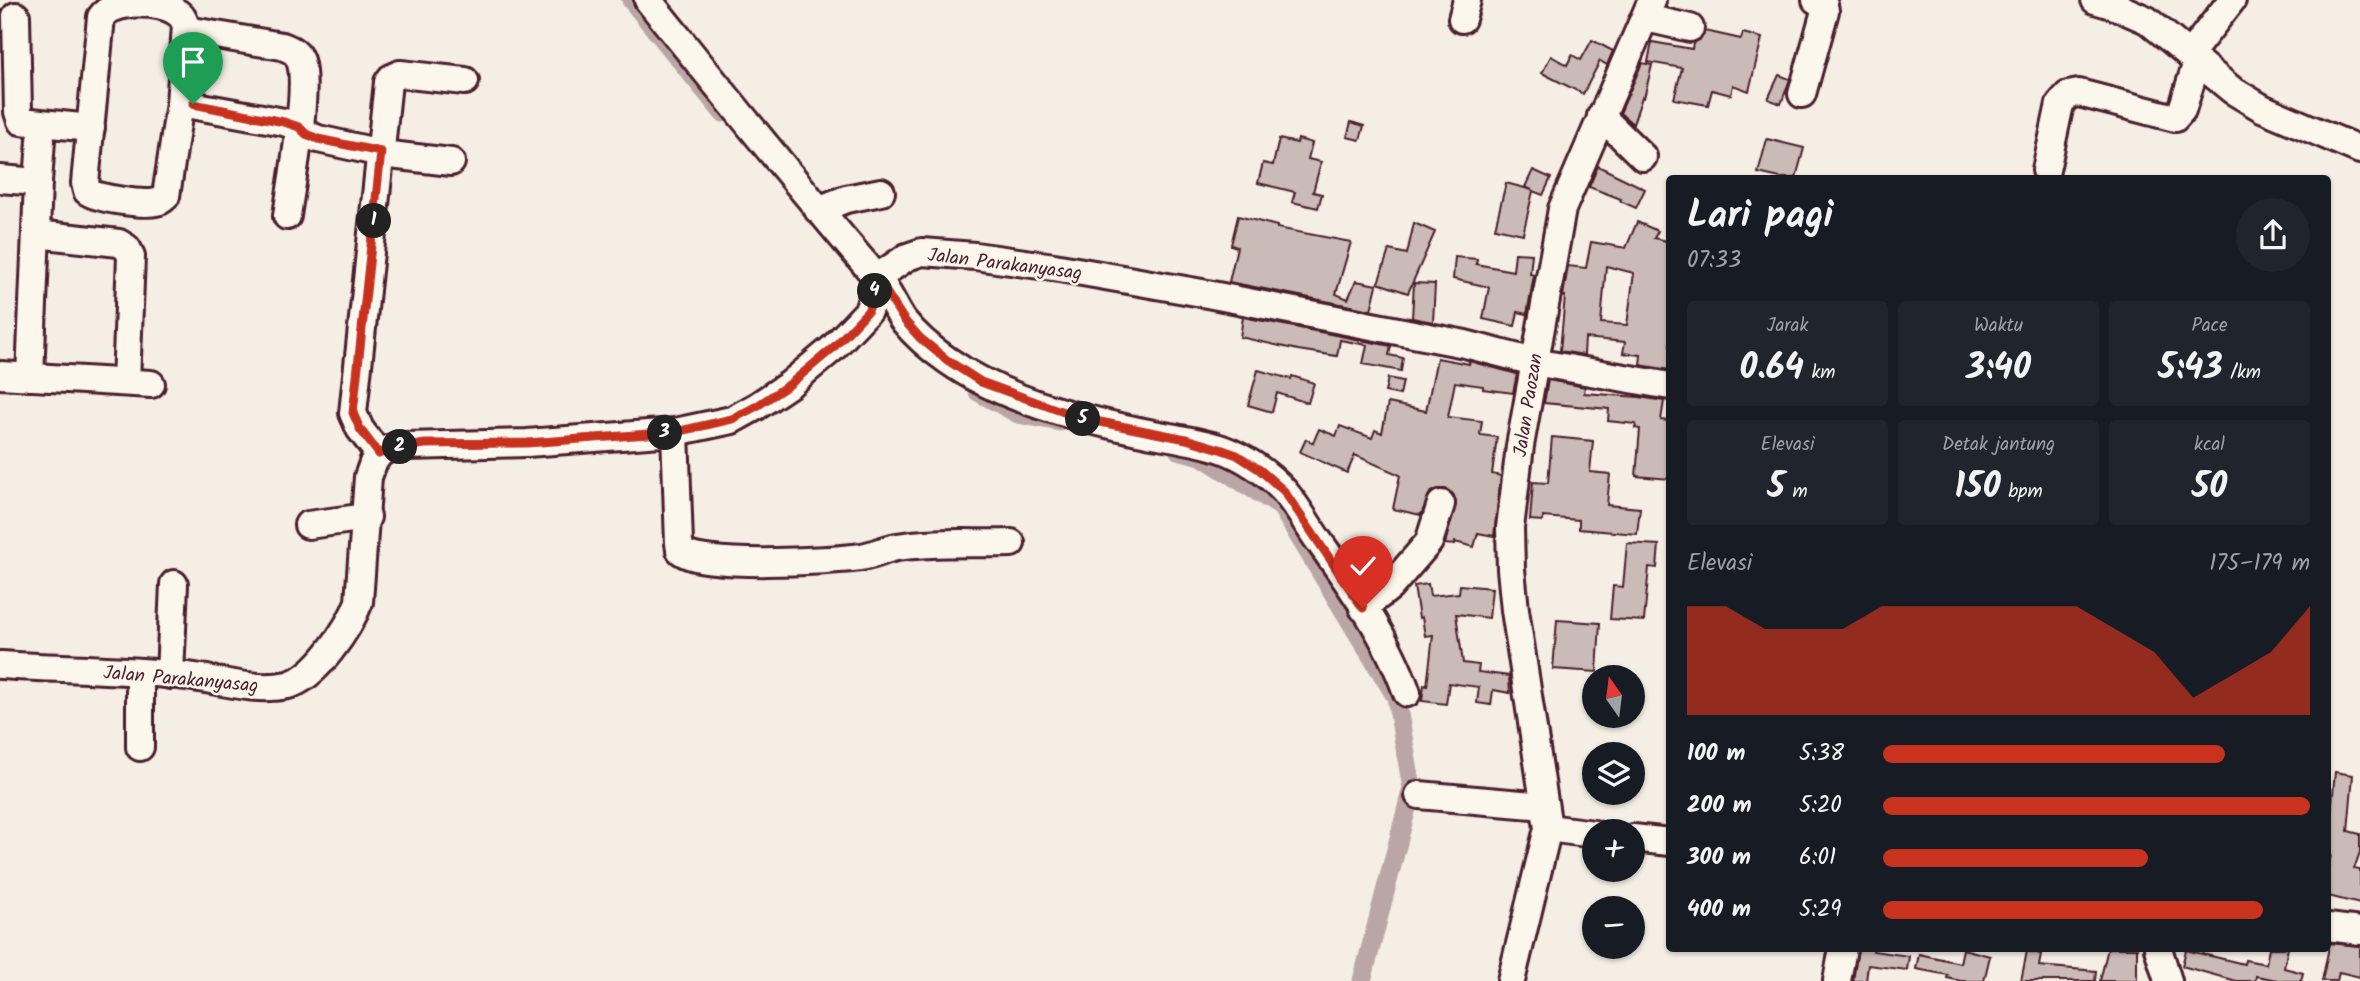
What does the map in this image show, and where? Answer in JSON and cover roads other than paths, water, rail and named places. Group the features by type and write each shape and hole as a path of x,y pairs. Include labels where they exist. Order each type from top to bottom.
{"street":[{"path":"648,0 818,210 874,294 947,360 981,382 1080,418 1186,439 1237,455 1284,491 1363,608 1398,669 1407,693"},
{"path":"1802,94 1825,11 1824,5 1816,0"},
{"path":"2046,170 2060,104 2068,94 2079,93 2175,118 2182,110 2193,58 2232,0"},
{"path":"2109,2 2147,20 2232,90 2262,108 2360,150"},
{"path":"127,4 164,6 182,17 186,30 180,103 166,196 159,202 102,197 87,191 85,183 91,128 101,17 105,10 127,4"},
{"path":"1649,9 1690,27"},
{"name":"Jalan Paozan","path":"1546,817 1511,569 1510,528 1520,446 1562,209 1649,9"},
{"path":"16,16 20,121 91,128"},
{"path":"186,30 292,50 299,58 303,87 287,216"},
{"path":"379,454 360,429 353,413 391,78 395,75 411,74 465,81"},
{"path":"180,103 284,122 299,127 306,134 318,139 451,162"},
{"path":"1601,116 1643,157"},
{"path":"30,377 41,140"},
{"path":"0,179 38,182"},
{"path":"818,210 846,199 881,192"},
{"path":"0,375 138,383 131,256 127,248 120,243 36,234"},
{"name":"Jalan Parakanyasag","path":"0,665 170,675 249,686 288,684 302,679 320,663 354,614 362,582 368,477 379,454 425,444 527,443 676,432 732,419 790,384 833,348 874,294 888,270 914,254 936,252 975,256 1202,293 1465,344 1534,362 1666,385"},
{"path":"676,432 678,543 680,550 688,556 720,560 811,561 861,557 899,547 1011,543"},
{"path":"1363,608 1390,587 1429,542 1441,504"},
{"path":"308,525 367,517"},
{"path":"170,675 174,584"},
{"path":"140,673 140,747"},
{"path":"1419,795 1546,817 1582,830"},
{"path":"1511,981 1546,817"},
{"path":"1645,839 1666,842"},
{"path":"2331,927 2360,931"},
{"path":"1837,981 1842,952"},
{"path":"2159,952 2168,981"}],"waterway":[{"path":"631,0 723,113"},
{"path":"978,392 1018,414 1060,422"},
{"path":"1178,450 1201,456 1281,507 1396,697 1412,788 1362,981"}]}
